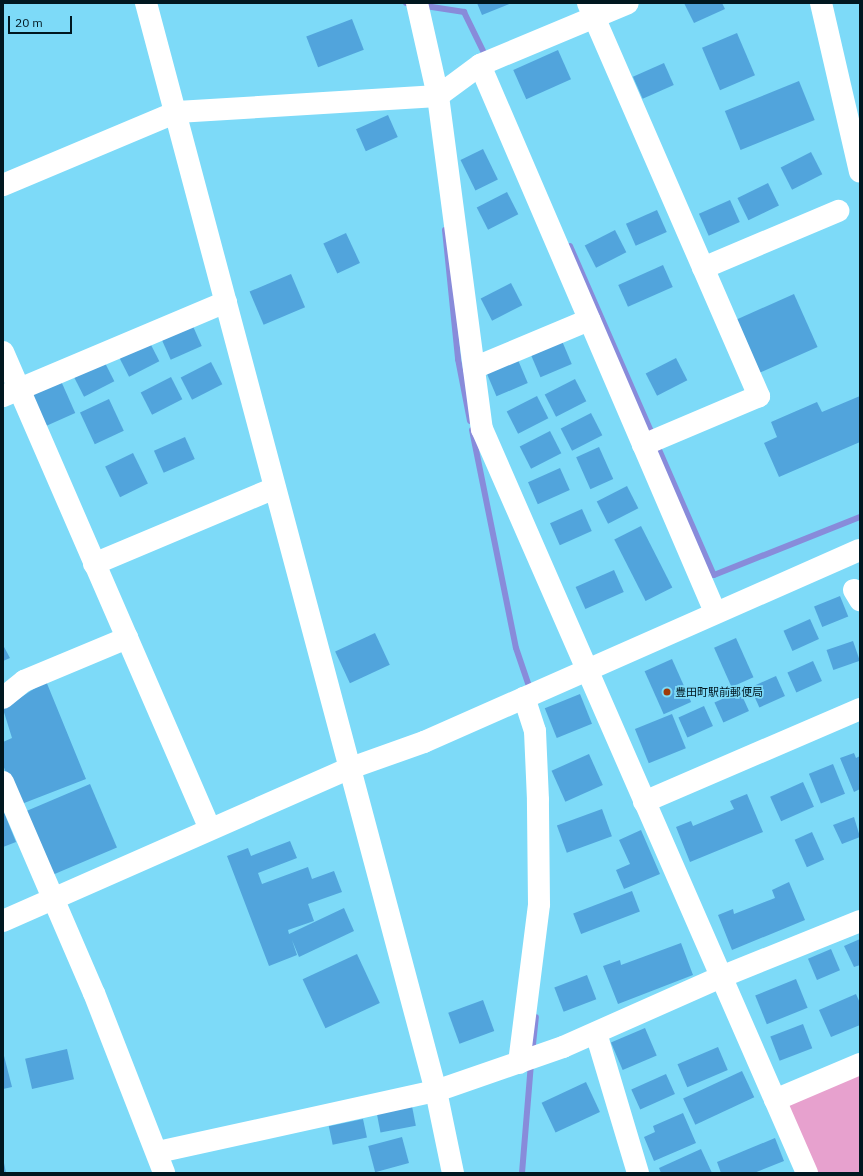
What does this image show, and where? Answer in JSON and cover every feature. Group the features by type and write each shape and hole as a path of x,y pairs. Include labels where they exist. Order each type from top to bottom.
{"street":[{"path":"146,3 177,112 348,770 436,1091 453,1173"},
{"path":"417,3 438,96 482,428 586,670 807,1173"},
{"path":"3,186 177,112 438,96 480,65 591,10 628,3"},
{"path":"821,3 860,172"},
{"path":"591,10 759,396 643,446"},
{"path":"480,65 715,612"},
{"path":"703,268 838,211"},
{"path":"11,393 226,302"},
{"path":"474,368 589,320"},
{"path":"3,352 11,393 94,564 210,829"},
{"path":"94,564 275,488"},
{"path":"3,921 56,899 210,829 348,770 424,742 715,612 860,550"},
{"path":"3,698 24,681 127,638"},
{"path":"519,1063 539,904 538,800 535,731 524,698"},
{"path":"644,802 860,709"},
{"path":"3,782 56,899 158,1152 164,1173"},
{"path":"158,1152 436,1091 519,1063 596,1033 721,977 860,921"},
{"path":"596,1033 638,1173"},
{"path":"775,1100 860,1064"}],"shaded area":[{"path":"860,1064 860,1173 807,1173 775,1100"}],"building":[{"path":"477,3 512,3 482,15"},
{"path":"684,3 722,3 725,9 694,23"},
{"path":"352,19 364,50 318,67 306,37"},
{"path":"737,33 755,75 720,90 702,48"},
{"path":"558,50 571,79 526,99 513,70"},
{"path":"664,63 674,85 643,99 633,77"},
{"path":"799,81 815,120 741,150 725,111"},
{"path":"388,115 398,137 366,151 356,129"},
{"path":"483,149 498,180 475,191 461,160"},
{"path":"811,152 822,174 792,190 781,167"},
{"path":"768,183 779,205 748,220 737,198"},
{"path":"507,192 518,214 488,230 477,207"},
{"path":"730,200 740,222 709,236 699,214"},
{"path":"657,210 667,232 636,246 626,224"},
{"path":"615,230 626,252 596,268 585,245"},
{"path":"346,233 360,263 337,273 323,244"},
{"path":"663,265 673,287 628,307 618,285"},
{"path":"291,274 305,307 264,325 250,292"},
{"path":"511,283 522,305 492,321 481,298"},
{"path":"794,294 818,347 759,373 736,320"},
{"path":"192,324 202,346 171,360 161,338"},
{"path":"148,339 159,361 129,377 118,354"},
{"path":"562,341 572,364 540,377 531,354"},
{"path":"676,358 687,380 657,396 646,373"},
{"path":"103,359 114,381 84,397 73,374"},
{"path":"518,360 528,383 496,396 487,373"},
{"path":"211,362 222,384 192,400 181,377"},
{"path":"171,377 182,399 152,415 141,392"},
{"path":"575,379 586,401 556,417 545,394"},
{"path":"61,381 75,413 46,426 32,394"},
{"path":"537,396 548,418 518,434 507,411"},
{"path":"860,396 860,442 779,477 764,443 777,437 771,422 817,402 822,412"},
{"path":"109,399 124,431 95,444 80,413"},
{"path":"591,413 602,435 572,451 561,428"},
{"path":"550,431 561,453 531,469 520,446"},
{"path":"185,437 195,459 164,473 154,451"},
{"path":"599,447 613,479 590,489 576,457"},
{"path":"133,453 148,484 120,497 105,467"},
{"path":"560,468 570,490 538,504 528,482"},
{"path":"627,486 638,508 608,524 597,501"},
{"path":"582,509 592,531 560,545 550,523"},
{"path":"641,526 672,587 646,601 614,540"},
{"path":"614,570 624,592 585,609 576,587"},
{"path":"840,596 848,616 822,627 814,606"},
{"path":"810,619 819,639 792,651 784,631"},
{"path":"375,633 390,665 350,683 335,652"},
{"path":"736,638 753,677 732,687 714,648"},
{"path":"853,641 860,661 833,670 827,650"},
{"path":"3,645 10,658 3,661"},
{"path":"672,659 691,702 664,714 645,671"},
{"path":"813,661 822,681 796,692 787,672"},
{"path":"776,676 785,696 759,707 750,687"},
{"path":"46,681 86,779 19,805 3,765 3,742 12,738 3,709"},
{"path":"740,691 749,711 723,722 714,702"},
{"path":"580,694 592,724 557,738 545,708"},
{"path":"704,706 713,726 687,737 678,717"},
{"path":"672,714 686,748 649,763 635,729"},
{"path":"854,753 856,758 860,756 860,789 854,792 840,758"},
{"path":"589,754 603,785 565,802 552,771"},
{"path":"833,764 845,794 821,803 809,774"},
{"path":"803,782 814,807 781,821 770,797"},
{"path":"90,784 117,848 53,874 26,811"},
{"path":"747,794 763,832 690,862 676,827 691,821 693,826 734,809 730,801"},
{"path":"602,809 612,836 567,853 557,825"},
{"path":"3,810 16,842 3,847"},
{"path":"854,817 860,837 842,844 833,825"},
{"path":"641,830 660,874 624,889 616,870 630,864 619,840"},
{"path":"812,832 824,859 807,867 795,840"},
{"path":"290,841 297,858 258,873 262,884 308,867 312,879 334,871 342,892 308,904 314,921 288,930 289,934 344,908 354,931 299,957 292,940 297,955 269,966 227,856 248,848 251,856"},
{"path":"789,882 805,920 732,950 718,915 733,909 734,914 775,898 772,890"},
{"path":"632,891 640,912 581,934 573,914"},
{"path":"860,939 860,965 854,967 844,946"},
{"path":"681,943 693,975 618,1004 603,966 620,960 621,965"},
{"path":"831,949 840,970 817,980 808,959"},
{"path":"357,954 380,1003 325,1028 303,979"},
{"path":"587,975 596,999 564,1012 554,988"},
{"path":"796,979 808,1008 767,1024 755,995"},
{"path":"856,994 860,1003 860,1025 831,1037 819,1010"},
{"path":"483,1000 494,1031 460,1044 448,1013"},
{"path":"803,1024 812,1048 780,1061 770,1037"},
{"path":"645,1028 657,1056 623,1070 611,1042"},
{"path":"718,1047 728,1070 687,1087 677,1064"},
{"path":"67,1049 74,1079 32,1089 25,1059"},
{"path":"3,1052 12,1087 3,1089"},
{"path":"742,1071 754,1097 695,1125 683,1098"},
{"path":"666,1074 675,1094 640,1110 631,1089"},
{"path":"586,1082 600,1112 556,1133 542,1103"},
{"path":"412,1106 416,1126 380,1133 377,1113"},
{"path":"683,1113 696,1143 654,1161 644,1137 655,1132 653,1126"},
{"path":"363,1119 367,1138 333,1145 329,1126"},
{"path":"402,1137 409,1163 375,1172 368,1146"},
{"path":"775,1138 784,1161 754,1173 721,1173 717,1162"},
{"path":"701,1149 712,1173 661,1173 659,1168"},
{"path":"4,1163 6,1173 3,1173"}],"waterway":[{"path":"406,3 464,12 487,59"},
{"path":"445,230 458,359 470,421"},
{"path":"570,246 714,575 860,517"},
{"path":"472,430 516,648 531,692"},
{"path":"532,1054 536,1017"},
{"path":"522,1173 531,1063"}],"place":[{"name":"豊田町駅前郵便局","path":"667,692"}]}
